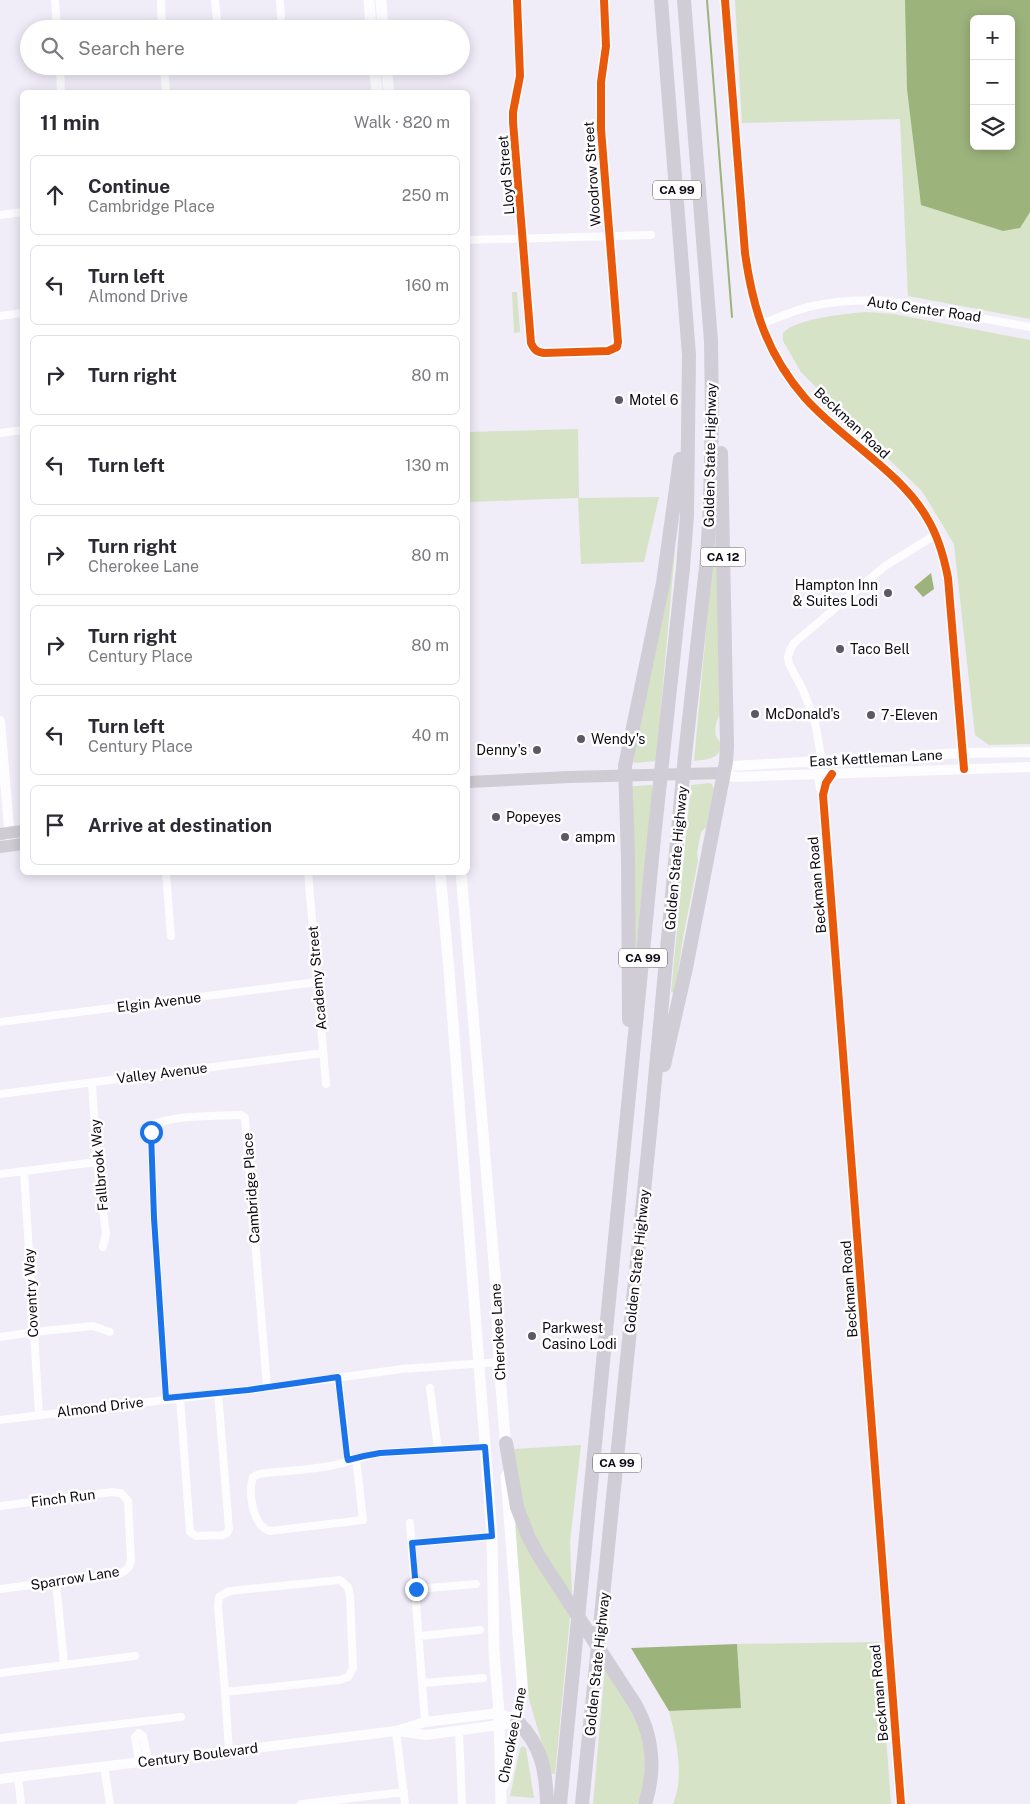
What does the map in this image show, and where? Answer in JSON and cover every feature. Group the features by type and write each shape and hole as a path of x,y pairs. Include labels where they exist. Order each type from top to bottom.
{"highway":[{"name":"Golden State Highway","path":"560,1804 663,753 679,612 687,515 687,316 661,0"},
{"name":"Golden State Highway","path":"582,1804 651,1122 682,788 707,558 710,505 711,341 684,0"},
{"name":"CA 12","path":"711,341 720,422 727,746 724,773"},
{"path":"627,1128 629,1018 627,812 624,775 626,757 662,583 679,474 688,381"},
{"path":"651,1122 686,968 724,773"},
{"path":"506,1443 515,1498 522,1523 540,1558 641,1714 650,1742 652,1760 645,1804"},
{"path":"517,1721 534,1741 542,1759 547,1804"}],"main road":[{"path":"369,0 370,20"},
{"path":"381,0 382,20"},
{"path":"375,75 377,90"},
{"path":"387,75 389,90"},
{"name":"East Kettleman Lane","path":"470,782 624,775 724,773"},
{"path":"4,833 20,831"},
{"name":"Cherokee Lane","path":"440,875 492,1536 494,1652 499,1713 499,1770 502,1789"},
{"name":"Cherokee Lane","path":"461,875 495,1275 499,1362 506,1443 506,1475 522,1674 517,1721 502,1789 501,1804"},
{"path":"455,1045 476,1044"}],"street":[{"path":"55,0 56,20"},
{"path":"160,0 161,20"},
{"path":"215,0 217,20"},
{"path":"280,0 281,17"},
{"name":"Lloyd Street","path":"517,0 520,76 513,117 531,343 533,348"},
{"name":"Woodrow Street","path":"533,348 538,352 544,353 608,351 617,347 601,129 601,82 606,46 604,0"},
{"name":"Beckman Road","path":"725,0 745,253 751,294 760,324 780,363 804,397 818,412 896,480 927,517 945,563 948,578 964,769"},
{"path":"61,75 62,90"},
{"path":"165,75 166,90"},
{"path":"0,215 20,212"},
{"path":"470,240 651,235"},
{"name":"Auto Center Road","path":"760,324 807,307 835,301 856,300 891,302 1030,326"},
{"path":"0,316 20,313"},
{"path":"0,433 20,430"},
{"path":"755,776 763,771 816,768 822,761 815,722 803,690 789,664 788,656 794,643 885,566 935,535"},
{"path":"0,721 4,833 11,845"},
{"name":"East Kettleman Lane","path":"1030,752 963,753 731,766 724,773 734,777 1030,767"},
{"path":"818,775 832,766 866,764 877,758"},
{"name":"Beckman Road","path":"832,774 826,783 823,795 900,1804"},
{"name":"Beckman Road","path":"818,775 823,795"},
{"path":"166,875 171,936"},
{"name":"Academy Street","path":"308,875 326,1084"},
{"name":"Elgin Avenue","path":"0,1022 317,982"},
{"name":"Valley Avenue","path":"0,1094 323,1053"},
{"name":"Fallbrook Way","path":"92,1083 97,1162 106,1234 103,1247"},
{"name":"Cambridge Place","path":"166,1398 154,1218 151,1132 152,1125 178,1119 241,1114 245,1118 267,1387"},
{"path":"0,1174 97,1162"},
{"name":"Coventry Way","path":"24,1171 39,1414"},
{"path":"0,1337 93,1326 110,1332"},
{"name":"Almond Drive","path":"0,1420 402,1369 499,1362"},
{"path":"338,1377 347,1456 352,1459 363,1520 270,1531 264,1529 259,1524 254,1512 251,1483 254,1476 259,1474 330,1466 352,1459 380,1453 485,1447"},
{"path":"430,1388 438,1450"},
{"path":"180,1397 190,1532 196,1536 223,1535 227,1533 229,1528 218,1393"},
{"name":"Finch Run","path":"0,1506 112,1492 125,1496"},
{"name":"Sparrow Lane","path":"0,1589 125,1571 130,1566 130,1548 128,1501 125,1496"},
{"path":"410,1523 425,1722"},
{"path":"412,1543 492,1536"},
{"path":"225,1692 340,1680 351,1674 354,1668 350,1596 345,1584 340,1580 326,1581 225,1592 220,1597 218,1606 229,1751"},
{"path":"56,1582 64,1664"},
{"path":"416,1589 476,1584"},
{"path":"419,1636 480,1630"},
{"path":"0,1673 135,1656"},
{"path":"422,1683 483,1678"},
{"path":"499,1713 517,1721"},
{"name":"Century Boulevard","path":"0,1778 396,1731 425,1722 499,1713"},
{"path":"0,1738 182,1716"},
{"name":"Century Boulevard","path":"396,1731 426,1735 499,1726 517,1721"},
{"path":"138,1722 139,1733 143,1736 143,1761"},
{"path":"396,1731 405,1804"},
{"path":"459,1731 462,1804"},
{"path":"104,1766 110,1804"},
{"path":"18,1776 22,1804"},
{"path":"301,1804 404,1792"}],"shaded area":[{"path":"735,0 1030,0 1030,319 908,296 900,119 742,123"},
{"path":"905,0 1030,0 1030,212 1020,228 1003,231 921,205 907,89"},
{"path":"512,292 517,292 520,332 514,333"},
{"path":"866,312 894,314 1030,340 1030,744 989,745 975,735 954,544 922,491 801,372 783,341 783,333 810,320"},
{"path":"578,429 579,498 659,497 644,562 581,564 578,498 470,502 470,432"},
{"path":"715,505 721,712 715,729 720,748 719,752 712,758 694,761 713,556"},
{"path":"670,549 675,550 656,761 634,763 633,760"},
{"path":"931,573 934,589 923,597 914,587"},
{"path":"712,784 714,789 706,827 701,832 697,853 698,861 683,938 675,993 671,992 691,785"},
{"path":"652,785 635,960 634,833 630,827 630,788"},
{"path":"581,1445 570,1542 572,1594 548,1558 527,1518 519,1492 514,1449"},
{"path":"517,1525 570,1617 555,1774 548,1773 543,1747 529,1699 514,1526"},
{"path":"879,1642 891,1804 673,1804 677,1793 679,1770 677,1745 669,1711 741,1708 737,1644"},
{"path":"737,1644 741,1708 669,1711 631,1648"},
{"path":"605,1667 635,1709 646,1747 644,1787 637,1804 593,1804"},
{"path":"522,1746 526,1748 534,1798 510,1796"}],"waterway":[{"path":"707,0 732,317"}],"cycle path":[{"path":"517,0 520,76 513,112 513,122 531,343 536,350 544,353 608,351 617,347 618,342 601,129 601,82 606,46 604,0"},
{"path":"725,0 745,253 757,312 771,348 805,398 819,413 902,485 916,501 934,532 948,578 964,769"},
{"path":"832,774 826,783 823,795 901,1804"}],"place":[{"name":"Motel 6","path":"619,400"},
{"name":"Hampton Inn & Suites Lodi","path":"888,593"},
{"name":"Taco Bell","path":"840,649"},
{"name":"McDonald's","path":"755,714"},
{"name":"7-Eleven","path":"871,715"},
{"name":"Wendy's","path":"581,739"},
{"name":"Denny's","path":"537,750"},
{"name":"Popeyes","path":"496,817"},
{"name":"ampm","path":"565,837"},
{"name":"Parkwest Casino Lodi","path":"532,1336"}],"route":[{"path":"151,1132 154,1218 166,1398 248,1390 338,1377 348,1460 380,1453 485,1447 492,1536 412,1543 416,1589"}]}
